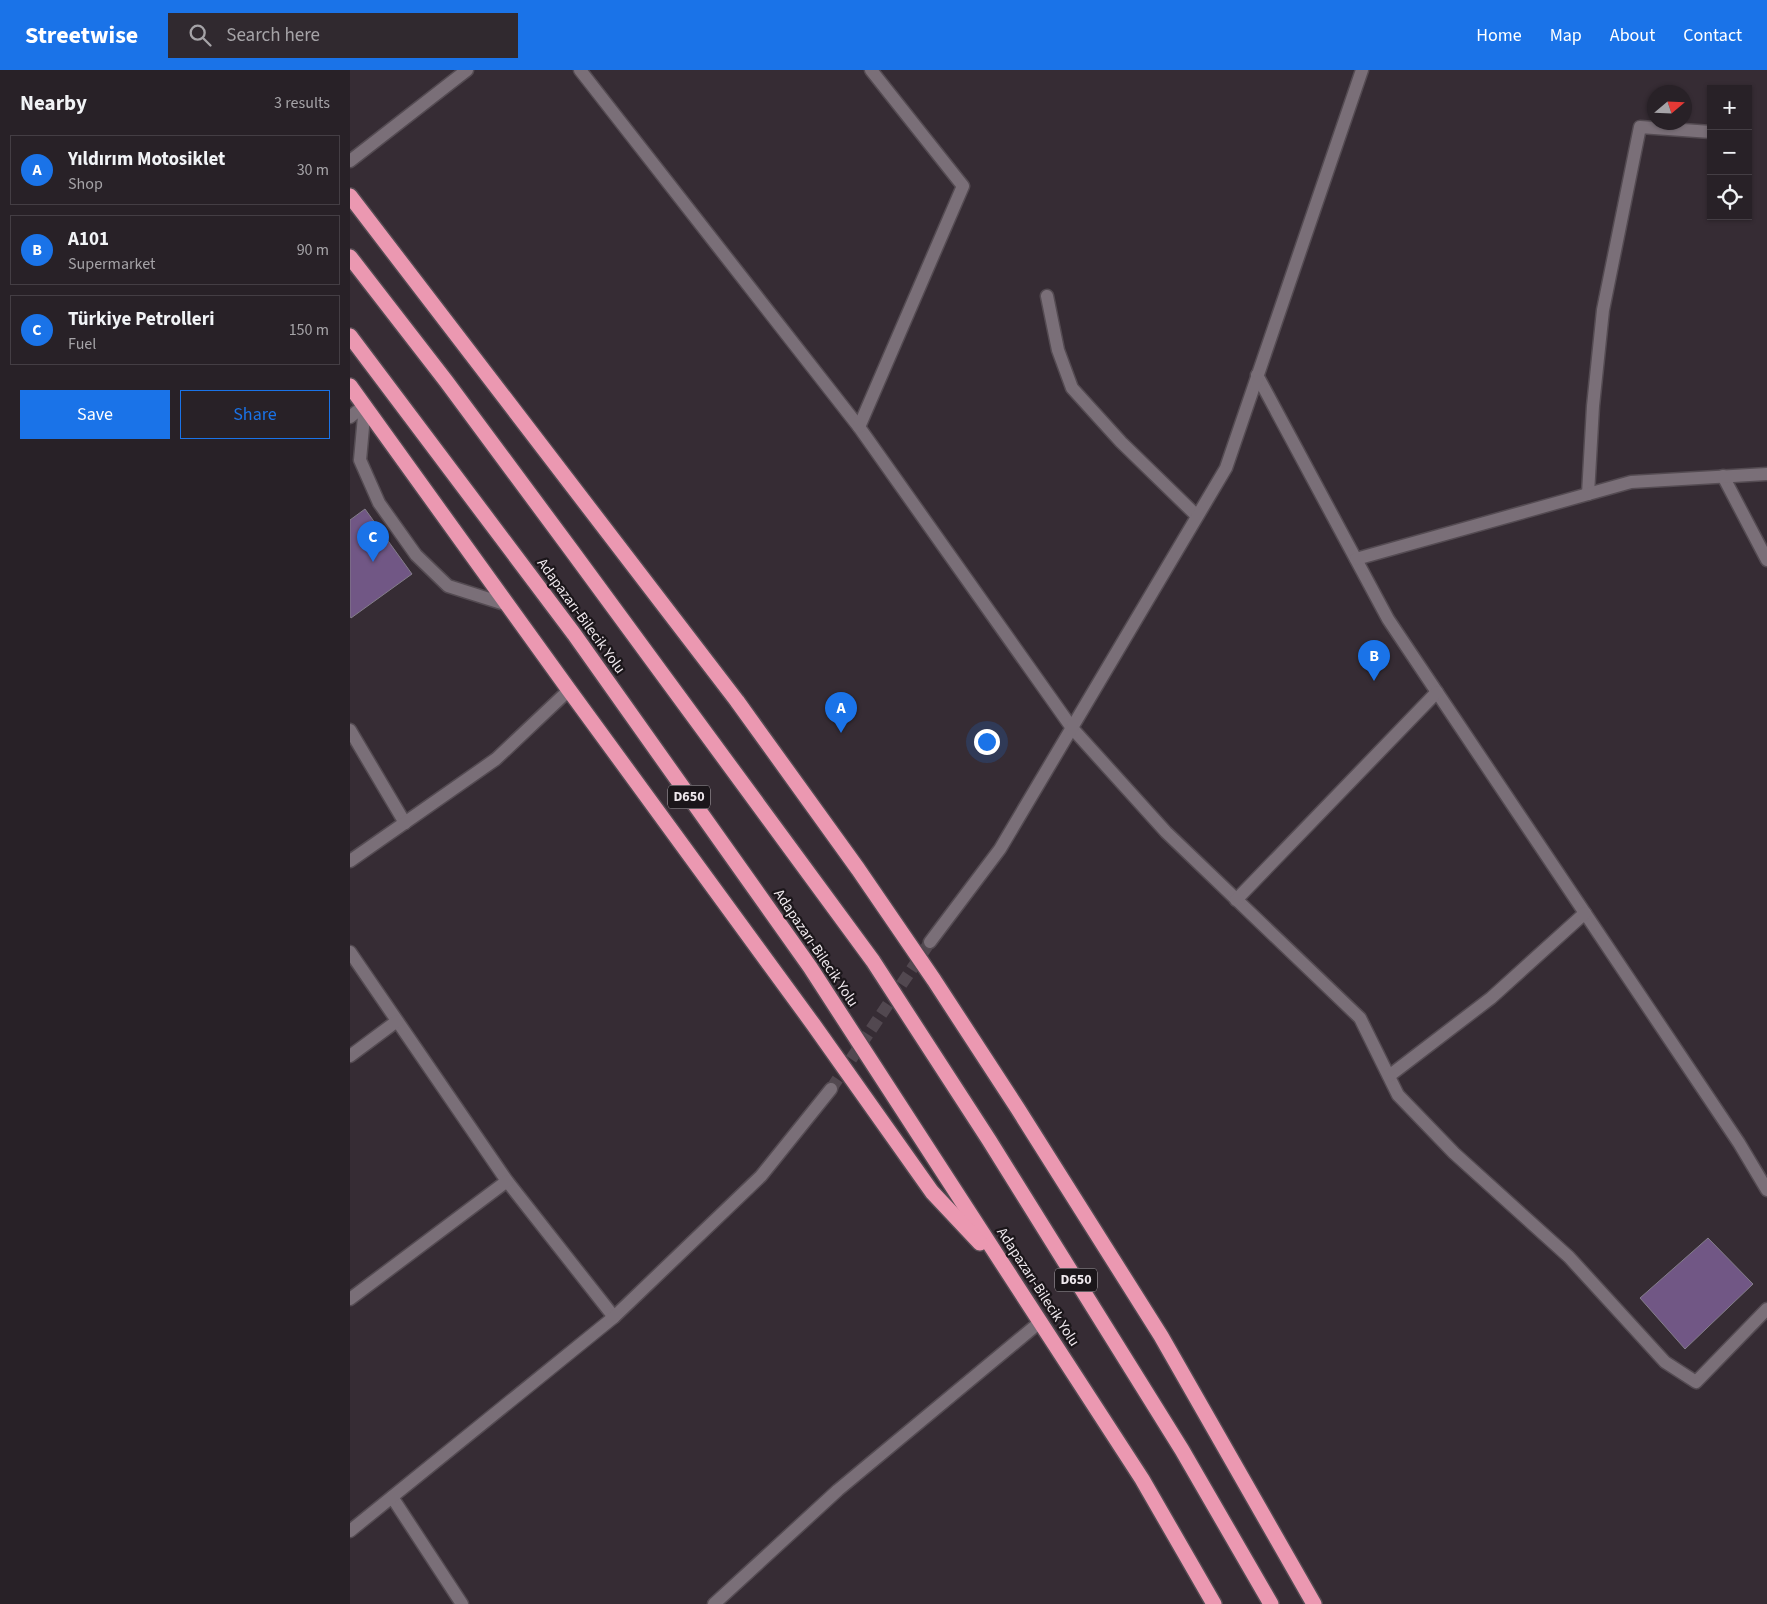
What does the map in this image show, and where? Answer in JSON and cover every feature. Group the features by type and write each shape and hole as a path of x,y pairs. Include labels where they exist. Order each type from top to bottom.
{"highway":[{"path":"350,196 731,693 869,885 934,980 1018,1109 1161,1336 1314,1604"},
{"name":"D650","path":"350,258 480,427 873,962 989,1140 1182,1450 1271,1604"},
{"name":"Adapazarı-Bilecik Yolu","path":"350,336 574,634 810,967 1142,1479 1214,1604"},
{"path":"350,386 813,1024 932,1192 1007,1271"}],"street":[{"path":"350,161 467,70"},
{"path":"580,70 859,427 1072,728 1166,832 1360,1018 1398,1095 1454,1152 1569,1257 1664,1362 1696,1382 1767,1309"},
{"path":"859,427 962,186 872,70"},
{"path":"930,942 1000,849 1226,468 1362,70"},
{"path":"1588,494 1593,406 1602,310 1640,127 1707,132"},
{"path":"1047,296 1058,350 1072,388 1121,442 1197,516"},
{"path":"1257,375 1388,619 1739,1143 1767,1190"},
{"path":"350,417 365,405"},
{"path":"365,405 360,460 378,503 416,555 448,586 508,605"},
{"path":"1356,558 1631,482 1767,474"},
{"path":"1723,476 1767,560"},
{"path":"350,861 496,759 569,690"},
{"path":"1236,900 1437,692"},
{"path":"350,730 405,823"},
{"path":"1389,1076 1492,998 1585,913"},
{"path":"350,952 508,1181 614,1317"},
{"path":"350,1056 397,1021"},
{"path":"350,1531 614,1317 761,1176 831,1089"},
{"path":"350,1299 508,1181"},
{"path":"714,1604 838,1490 1040,1322"},
{"path":"392,1497 462,1604"}],"building":[{"path":"365,509 412,574 351,618 350,520"},
{"path":"1708,1238 1753,1284 1685,1349 1640,1298"}],"tunnel":[{"path":"831,1089 930,942"}],"place":[{"name":"Türkiye Petrolleri","path":"373,562"},
{"name":"A101","path":"1374,681"},
{"name":"Yıldırım Motosiklet","path":"841,733"}]}
